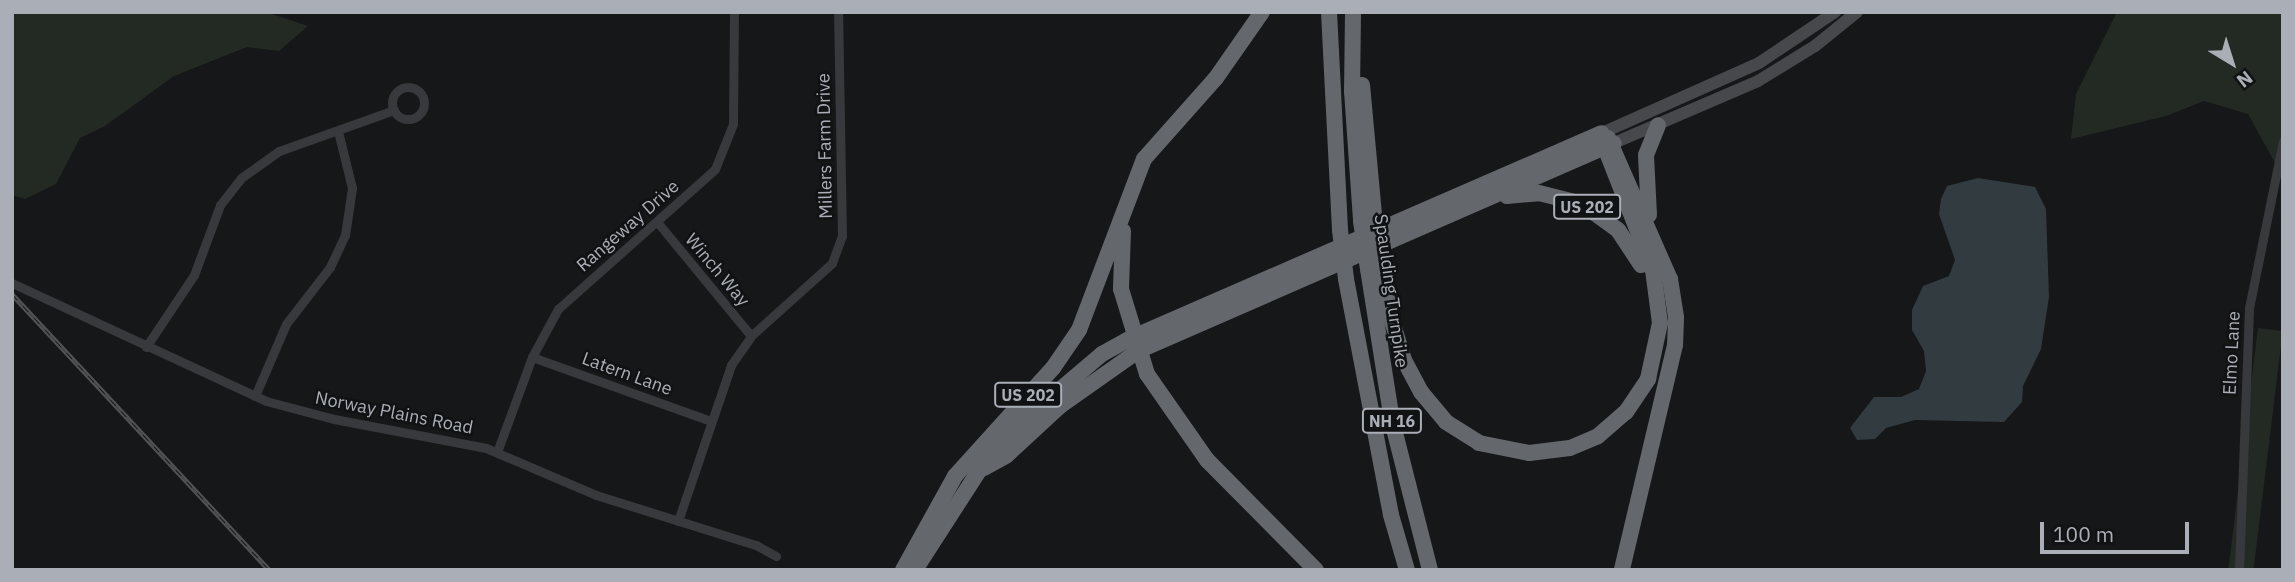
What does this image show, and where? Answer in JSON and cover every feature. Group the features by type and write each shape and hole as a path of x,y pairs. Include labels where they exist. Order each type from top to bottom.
{"highway":[{"name":"US 202","path":"902,570 955,476 1053,368 1079,330 1144,159 1159,138 1216,78 1262,12"},
{"name":"NH 16","path":"1329,12 1340,230 1346,279 1391,515 1407,570"},
{"name":"Spaulding Turnpike","path":"1353,20 1352,91 1392,421 1430,570"},
{"path":"1658,125 1645,170 1658,251"},
{"path":"1136,344 1606,141"},
{"path":"1451,213 1606,141"},
{"path":"1606,141 1658,251 1674,293 1675,345 1622,570"},
{"path":"1375,266 1393,330 1421,393 1446,422 1479,443 1502,450 1542,453 1570,448 1613,425 1648,379 1660,323 1653,270 1606,141"},
{"name":"US 202","path":"915,570 984,468 1007,455 1060,405 1136,344 1451,213 1522,193 1555,195 1582,204 1628,241 1651,288 1660,323"},
{"path":"1125,204 1122,289 1147,374 1188,438 1316,570"}],"street":[{"name":"Rangeway Drive","path":"497,452 532,357 558,309 658,223 715,169 728,142 734,105 734,12"},
{"name":"Millers Farm Drive","path":"678,521 731,365 751,336 832,263 842,236 838,12"},
{"path":"1606,141 1737,74 1835,12"},
{"path":"1606,141 1658,125 1776,71 1857,12"},
{"path":"146,347 194,275 215,217 234,185 279,151 394,110"},
{"path":"255,396 286,324 330,267 345,235 352,188 338,131"},
{"name":"Elmo Lane","path":"2239,570 2249,308 2283,141"},
{"name":"Winch Way","path":"658,223 751,336"},
{"name":"Norway Plains Road","path":"12,283 255,396 311,414 440,436 497,452 596,495 776,556"},
{"name":"Latern Lane","path":"532,357 711,421"}],"shaded area":[{"path":"12,12 266,12 308,26 279,51 247,47 174,76 105,126 80,138 56,184 25,199 12,195"},
{"path":"2117,12 2283,12 2283,186 2280,172 2248,114 2204,101 2166,116 2071,139 2076,94"},
{"path":"1978,178 2035,187 2046,209 2049,297 2041,349 2023,386 2022,402 2004,422 1915,420 1886,428 1875,439 1857,440 1850,428 1874,397 1901,397 1919,389 1926,371 1924,351 1912,330 1912,310 1923,286 1949,276 1955,260 1939,214 1941,199 1947,186"},
{"path":"2258,328 2283,331 2253,570 2229,568"}],"railway":[{"path":"12,294 269,570"}]}
